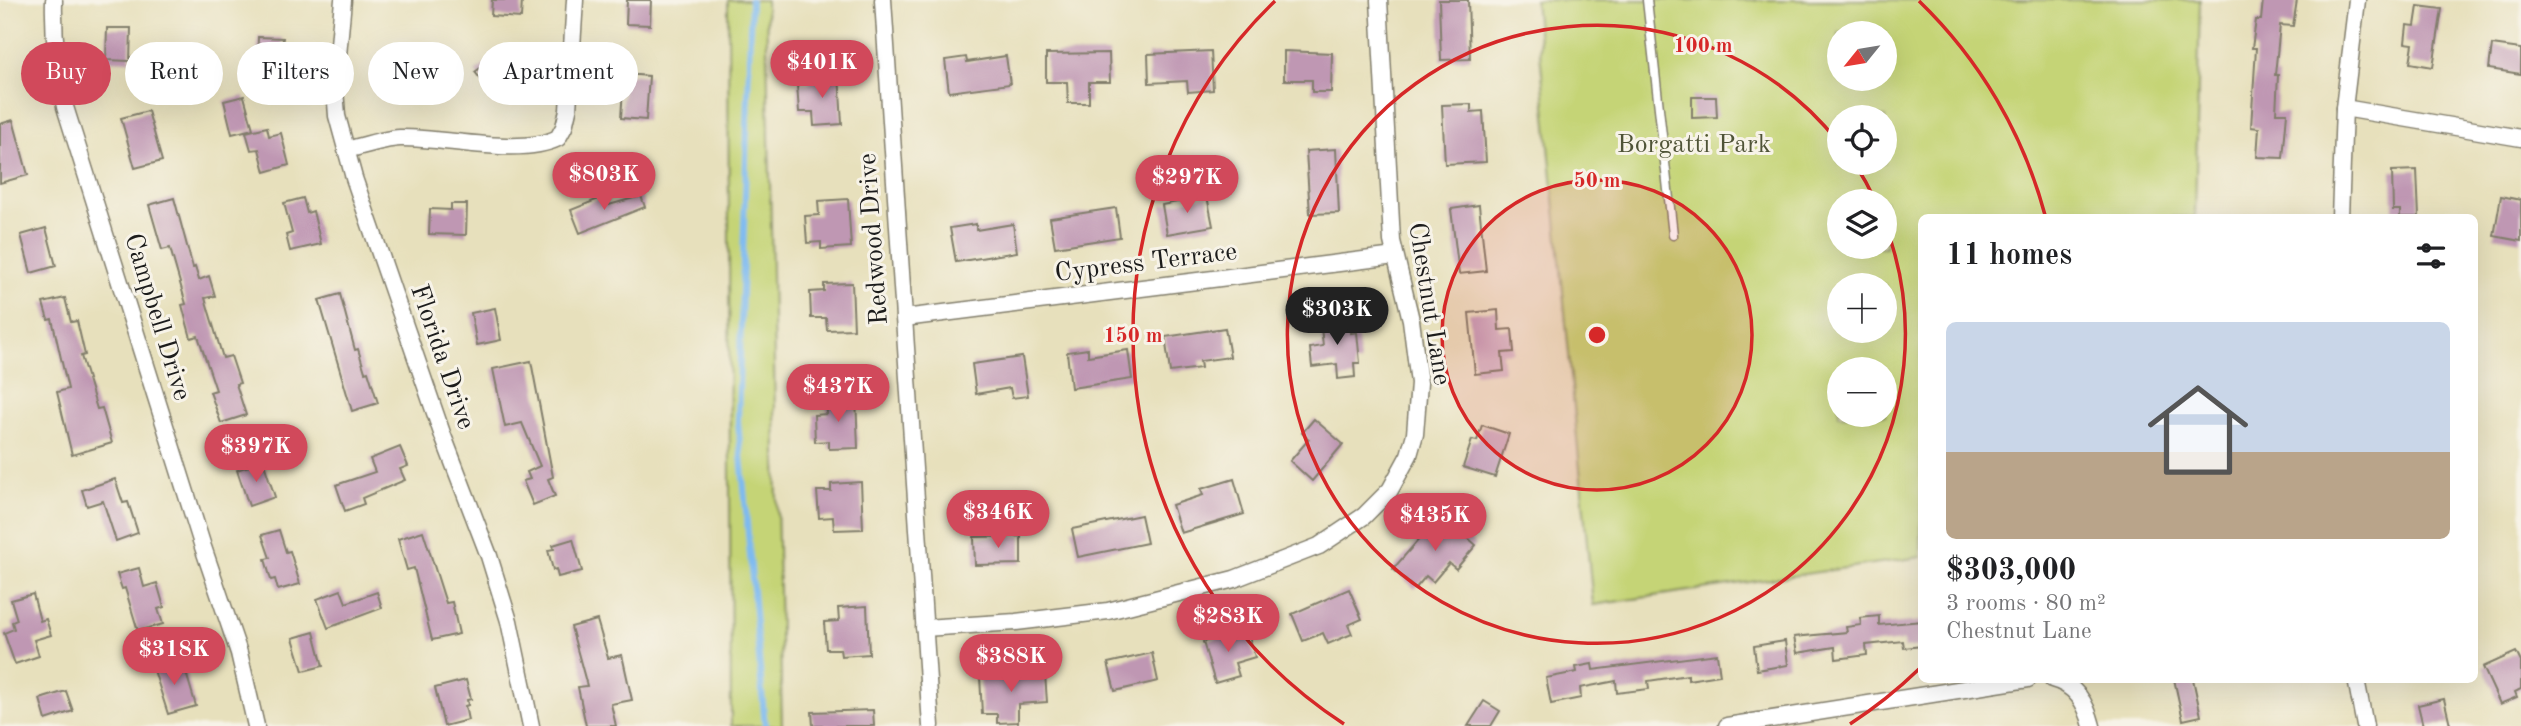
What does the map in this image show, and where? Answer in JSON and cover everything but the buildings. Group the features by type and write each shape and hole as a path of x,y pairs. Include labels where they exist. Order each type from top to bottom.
{"street":[{"name":"Campbell Drive","path":"54,0 56,67 65,107 203,547 239,653 256,726"},
{"name":"Florida Drive","path":"343,0 335,89 337,116 346,150 443,436 489,556 509,621 531,726"},
{"path":"346,150 398,138 512,147 544,143 558,138 568,110 575,0"},
{"name":"Redwood Drive","path":"883,0 931,726"},
{"name":"Chestnut Lane","path":"924,628 1061,618 1141,603 1210,586 1268,567 1319,546 1349,527 1390,490 1405,464 1415,434 1419,401 1418,362 1395,256 1379,0"},
{"path":"2340,214 2344,108 2357,0"},
{"path":"2344,108 2521,138"},
{"name":"Cypress Terrace","path":"904,318 1395,256"},
{"path":"1727,726 1815,719 2007,683"},
{"path":"2065,683 2077,692 2087,709 2092,726"},
{"path":"2357,683 2365,726"}],"lane":[{"path":"1647,0 1673,235"}],"green space":[{"path":"728,0 766,0 782,726 731,726"},
{"name":"Borgatti Park","path":"1535,0 2200,0 2195,214 1918,214 1918,557 1593,605"}],"waterway":[{"path":"751,0 738,421 765,726"}]}
